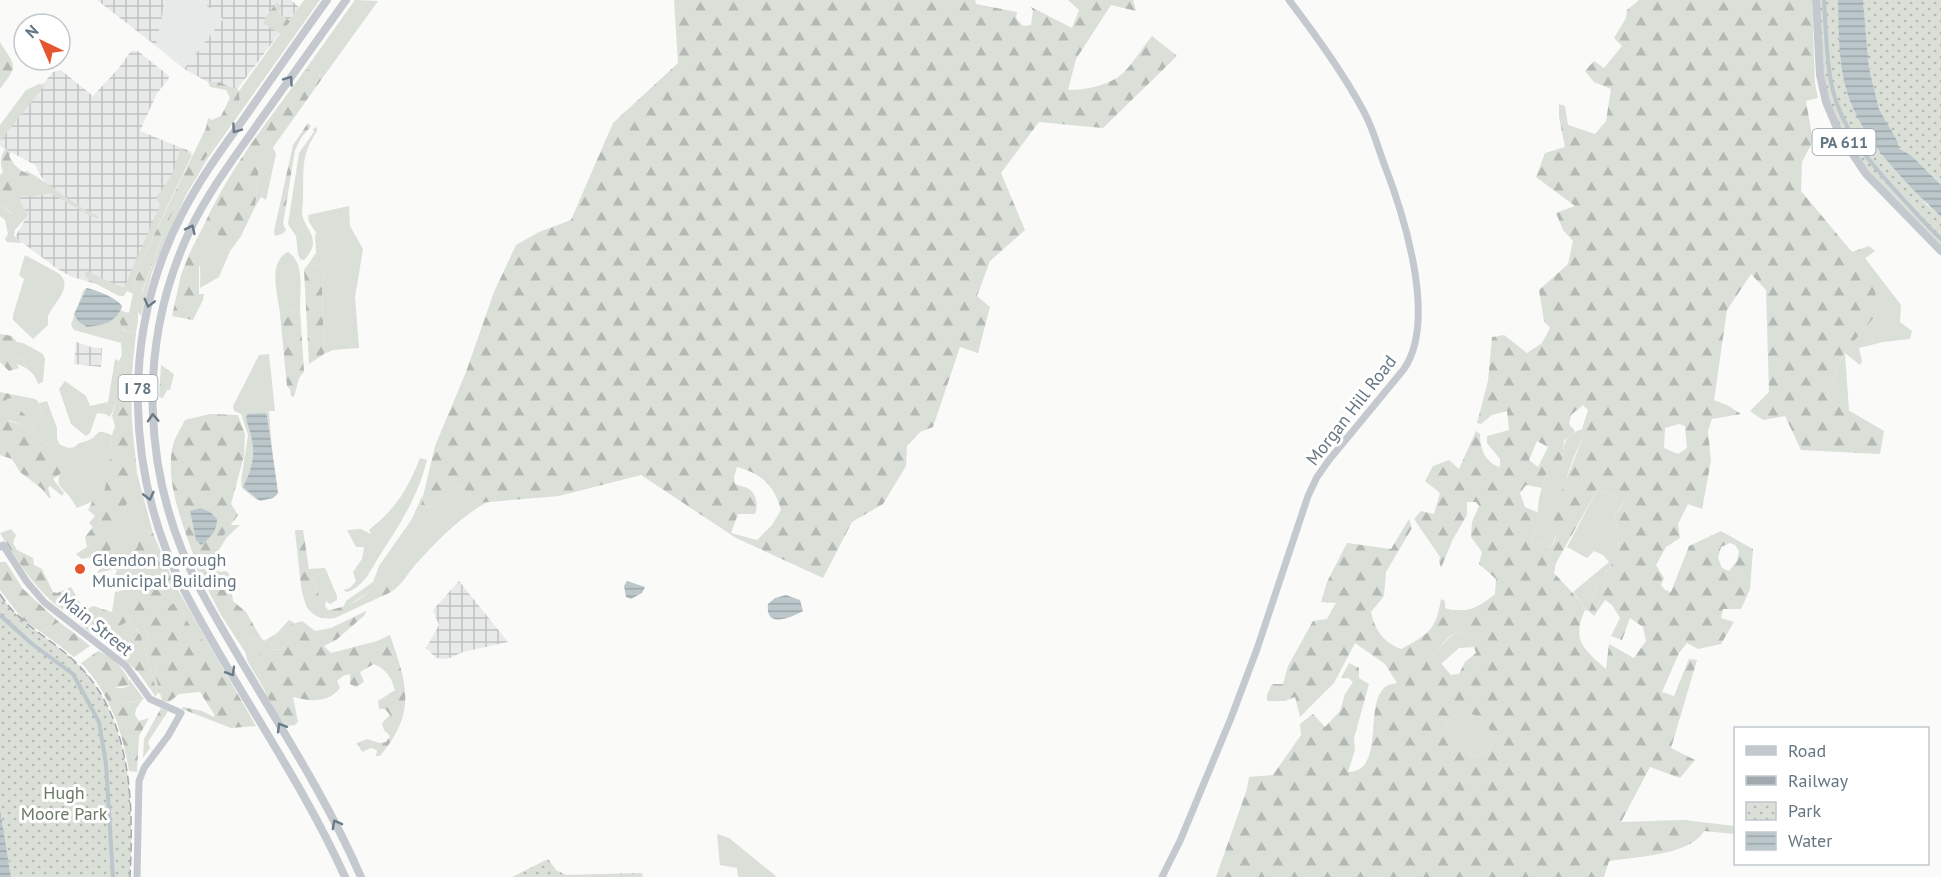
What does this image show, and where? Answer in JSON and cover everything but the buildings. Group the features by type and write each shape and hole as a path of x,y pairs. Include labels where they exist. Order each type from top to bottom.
{"highway":[{"name":"I 78","path":"327,0 215,158 187,205 168,244 154,283 144,324 137,394 144,471 156,521 171,562 185,592 324,834 345,877"},
{"name":"I 78","path":"346,0 226,168 186,238 171,277 161,316 154,356 152,398 154,439 163,492 185,557 201,590 340,832 361,877"},
{"name":"PA 611","path":"1816,0 1820,75 1826,102 1840,135 1863,170 1941,251"}],"main road":[{"name":"Morgan Hill Road","path":"1162,877 1180,841 1234,712 1312,486 1329,460 1404,369 1414,347 1417,313 1416,286 1410,244 1397,199 1365,112 1288,0"},
{"name":"Main Street","path":"3,549 44,602 128,669 150,699 181,713 168,736 144,768 139,781 137,877"}],"shaded area":[{"path":"97,0 165,0 156,46"},
{"path":"165,0 200,0 223,19 184,69 156,46"},
{"path":"200,0 291,0 299,7 233,95 219,82 208,82 184,69 223,19"},
{"path":"131,51 138,51 169,76 157,93 140,131 192,152 150,231 129,288 122,291 72,277 56,268 15,237 27,216 18,202 22,194 46,185 35,165 0,146 0,135 53,72 63,72 93,96"},
{"path":"76,342 102,348 101,367 74,364"},
{"path":"459,581 508,642 463,652 447,659 436,658 426,648 439,625 433,610"}],"green space":[{"path":"304,0 320,0 208,158 186,195 152,272 141,316 138,312 138,320 129,312 133,294 127,291 124,296 119,296 89,280 85,276 86,271 124,288 160,205 156,197 171,175 180,149 192,155 139,266 134,287 142,293 167,224 180,197 240,105 239,91"},
{"path":"355,0 378,1 321,80 317,68 305,70"},
{"path":"674,0 975,0 976,4 1017,12 1016,18 1023,26 1031,25 1033,11 1031,7 1072,28 1079,10 1068,0 1133,0 1136,11 1111,5 1076,59 1068,90 1110,82 1130,66 1152,36 1177,56 1103,128 1039,122 1001,173 1025,230 990,261 977,296 990,307 978,353 960,347 933,427 920,432 907,446 906,466 883,504 852,522 823,578 736,538 641,475 559,496 477,503 475,498 458,485 431,507 421,505 435,446 466,372 494,292 516,245 539,232 571,220 613,123 678,63","holes":["737,467 753,473 766,482 775,494 781,510 772,525 757,540 731,533 738,514 755,514 756,510 756,498 752,491 735,484 734,477"]},
{"path":"1639,0 1812,0 1815,83 1818,98 1806,101 1813,141 1802,162 1801,191 1852,252 1869,246 1875,251 1860,262 1875,279 1876,315 1844,353 1826,397 1884,431 1880,454 1801,450 1785,416 1763,420 1750,411 1769,392 1766,290 1751,274 1727,310 1714,400 1741,414 1712,419 1708,431 1711,461 1702,509 1688,504 1678,524 1680,538 1666,547 1656,565 1664,578 1661,585 1665,590 1671,592 1689,546 1721,531 1753,549 1750,589 1741,609 1723,609 1721,618 1734,622 1721,644 1698,649 1687,643 1679,653 1662,692 1674,696 1689,659 1697,660 1671,748 1695,760 1680,778 1650,767 1621,822 1683,820 1734,826 1734,834 1704,831 1697,839 1675,850 1609,861 1604,877 1216,877 1247,789 1249,777 1273,775 1301,735 1300,724 1313,714 1325,727 1340,711 1345,694 1353,682 1348,678 1341,678 1349,663 1359,668 1359,678 1369,684 1354,738 1355,750 1348,772 1360,769 1367,760 1380,693 1388,685 1397,683 1385,664 1355,643 1334,683 1300,717 1295,697 1285,701 1267,701 1272,684 1283,684 1288,666 1313,621 1327,619 1336,603 1321,602 1327,582 1347,543 1391,549 1409,519 1412,528 1386,572 1384,596 1371,612 1381,635 1389,643 1401,649 1430,630 1437,618 1441,599 1445,601 1445,608 1459,611 1478,606 1495,594 1496,579 1479,564 1482,552 1471,537 1472,522 1479,506 1476,502 1467,502 1467,515 1453,539 1441,568 1440,557 1414,519 1421,511 1434,514 1440,493 1425,481 1433,466 1449,460 1459,469 1476,431 1480,434 1482,450 1487,459 1500,467 1500,459 1487,443 1487,436 1509,430 1507,411 1492,415 1481,424 1477,423 1488,381 1492,337 1504,335 1527,353 1542,343 1550,328 1544,321 1539,290 1568,264 1573,241 1563,230 1556,213 1575,206 1536,177 1545,153 1565,147 1559,104 1565,106 1568,125 1595,134 1606,121 1611,89 1594,82 1585,71 1594,61 1604,68 1622,46 1614,38 1626,18 1627,10","holes":["1583,405 1588,410 1582,429 1586,429 1552,516 1556,532 1555,540 1550,548 1531,539 1536,529 1539,513 1525,507 1520,493 1526,485 1542,488 1547,470 1562,461 1564,441 1575,431 1569,424 1571,415","1679,424 1685,426 1687,448 1678,454 1664,448 1665,428","1537,441 1548,447 1538,467 1529,460","1597,490 1616,497 1624,503 1615,515 1619,535 1618,554 1597,587 1589,611 1594,616 1605,600 1612,605 1620,618 1611,636 1622,640 1630,618 1643,627 1646,641 1634,658 1609,644 1606,669 1591,656 1580,637 1579,629 1585,610 1582,603 1554,573 1556,563","1730,543 1735,545 1739,551 1737,561 1729,571 1722,568 1718,558 1721,547","1460,631 1474,647 1476,653 1465,662 1459,674 1451,675 1433,654 1450,636","1462,711 1480,717 1495,737 1489,751 1478,758 1467,752 1446,722"]},
{"path":"1819,0 1838,0 1841,62 1926,204 1941,217 1941,246 1888,193 1856,155 1843,134 1833,112 1824,77"},
{"path":"1863,0 1941,0 1941,185 1912,156 1898,148 1898,142 1879,109 1869,68"},
{"path":"277,2 281,7 279,13 290,21 281,34 264,24 265,18"},
{"path":"0,42 12,62 12,72 0,89"},
{"path":"317,68 321,80 259,167 255,207 241,236 230,251 210,224 205,223 238,163 265,125 305,70"},
{"path":"208,82 219,82 236,88 239,91 240,105 180,197 167,224 141,294 134,287 139,266 206,128 208,118 212,120 221,116 230,98 226,90 210,87"},
{"path":"39,84 45,85 0,141 0,125 26,90"},
{"path":"308,123 311,126 295,150 283,224 286,230 275,236 274,231 293,145"},
{"path":"317,127 304,163 302,213 313,240 313,246 304,260 300,259 296,236 288,224 299,153 314,132 313,129"},
{"path":"273,147 276,154 266,200 261,197 255,207 259,167"},
{"path":"5,149 11,152 9,156 18,168 38,179 28,188 13,188 9,197 15,211 13,214 0,204 0,175 3,172 1,161"},
{"path":"27,171 99,218 92,217 51,193 29,197 22,195 20,202 28,215 15,230 14,236 22,243 7,242 5,239 8,234 5,220 0,216 0,204 12,214 9,197 13,188 28,188 38,179 21,172"},
{"path":"349,206 350,226 363,249 355,297 359,348 333,350 324,354 322,288 324,270 309,263 316,253 315,234 317,234 309,222 308,215"},
{"path":"205,223 210,224 230,251 219,277 200,288 199,263 190,252"},
{"path":"190,252 199,261 199,294 204,294 193,320 172,316 181,275"},
{"path":"288,252 297,263 299,270 300,309 280,314 275,280 276,271 278,263"},
{"path":"25,255 58,273 64,283 62,294 48,316 48,325 33,339 13,320 24,279 19,275"},
{"path":"1865,258 1901,305 1900,322 1912,331 1910,339 1859,348 1862,361 1860,365 1845,353 1849,411 1826,397 1844,353 1876,315 1860,261"},
{"path":"309,263 324,270 322,288 324,354 309,364 304,270"},
{"path":"86,288 115,299 122,306 121,310 127,313 121,315 123,331 136,333 133,362 122,355 121,343 74,330 71,325"},
{"path":"300,309 304,372 299,378 294,397 291,396 287,386 280,314"},
{"path":"129,312 138,320 136,333 124,331 119,320 121,315"},
{"path":"0,334 12,336 17,342 23,343 17,364 19,368 9,371 0,362"},
{"path":"23,343 43,354 45,359 43,382 38,384 30,371 17,364"},
{"path":"269,354 275,411 269,411 278,493 276,496 257,500 242,488 248,435 241,414 234,411 233,406 259,355"},
{"path":"122,355 133,362 132,423 137,473 109,553 101,558 96,556 82,559 76,554 87,547 85,537 93,527 89,523 95,516 88,510 93,500 100,498 104,492 109,471 115,426 112,416 119,361"},
{"path":"115,359 119,361 113,411 110,417 97,413 90,433 86,436 71,424 59,389 65,381 86,396 90,406 108,402"},
{"path":"161,365 174,374 170,390 167,390 163,398 159,397"},
{"path":"0,392 35,399 39,403 43,416 40,419 28,401 24,399 7,399 2,409 9,421 23,425 26,423 16,411 19,409 32,422 36,437 60,453 66,453 69,456 60,474 53,479 64,493 62,496 50,486 48,488 51,498 49,498 41,488 20,472 12,459 0,455"},
{"path":"18,397 31,403 43,416 39,403 47,401 57,428 59,444 68,448 93,438 100,432 112,435 108,479 103,495 99,499 77,508 59,481 59,476 69,456 66,453 60,453 36,437 32,422 16,411 26,423 23,425 6,419 2,408 7,399"},
{"path":"210,414 238,415 245,434 244,456 231,504 238,515 210,554 201,562 196,562 186,534 171,474 173,445 185,420","holes":["190,511 217,519 196,539"]},
{"path":"1587,428 1568,473 1559,524 1550,548 1531,539 1536,529 1539,498 1547,470 1562,461 1565,443 1570,435"},
{"path":"420,458 427,460 413,498 401,521 363,582 353,590 347,592 343,590 350,588 356,581 353,572 362,559 364,547 356,547 347,530 361,529 371,534 369,530 400,498"},
{"path":"137,473 153,533 144,530 133,534 138,546 118,561 132,570 131,573 114,569 97,573 101,568 98,561 109,553 116,536"},
{"path":"458,485 477,502 487,502 449,530 391,592 395,581 381,580 373,590 343,608 346,601 373,582 379,566 412,519 423,494 421,505 431,507"},
{"path":"1597,490 1624,502 1615,515 1619,535 1618,554 1597,587 1589,611 1585,610 1573,592 1609,562 1603,555 1594,551 1587,558 1567,547"},
{"path":"230,525 240,525 227,537 212,561 214,568 204,570 252,639 261,638 264,641 277,633 289,620 295,623 290,625 301,636 283,649 270,650 259,674 267,694 194,563 201,562"},
{"path":"11,529 16,535 13,543 17,550 33,558 34,565 42,569 53,592 57,593 71,587 82,606 67,612 48,598 21,565 0,533"},
{"path":"144,530 153,533 174,583 174,590 138,617 126,612 133,601 128,595 136,589 133,582 115,576 117,570 131,572 132,570 117,561 134,551 138,546 133,534"},
{"path":"295,530 303,530 309,569 325,568 326,570 313,579 319,596 326,601 325,606 328,610 343,607 357,600 381,580 391,578 395,581 391,592 335,618 316,616 310,611 303,596"},
{"path":"0,562 6,562 23,589 59,622 41,632 23,620 0,590"},
{"path":"214,568 229,574 233,601 246,612 261,638 252,639 243,630 238,632 233,630 211,579 203,570"},
{"path":"326,570 337,596 337,600 330,604 319,596 313,579"},
{"path":"126,579 133,582 136,589 174,590 174,583 210,646 194,633 175,603 143,627 151,642 151,655 157,666 155,673 162,694 157,693 141,636 136,628 110,646 98,637 131,620 112,612 115,592 124,590 123,584"},
{"name":"Hugh Moore Park","path":"0,594 15,613 71,658 91,680 107,704 118,731 129,789 130,877 11,877 0,809"},
{"path":"175,602 194,633 210,646 256,726 231,728 182,709 183,707 202,711 214,717 200,692 179,694 169,702 162,701 155,673 157,666 151,655 151,642 143,627"},
{"path":"82,606 85,609 94,606 102,609 88,631 67,612"},
{"path":"102,609 123,615 131,620 98,637 88,631"},
{"path":"366,611 365,615 336,640 324,646 331,653 377,641 390,635 404,684 404,712 400,726 380,756 376,756 377,750 371,748 362,752 357,743 367,739 379,743 386,742 390,736 384,730 382,723 390,715 385,709 379,709 378,701 395,690 390,678 382,669 374,664 360,672 364,682 356,687 350,684 350,674 343,676 337,681 340,688 324,699 293,697 298,722 295,725 285,726 267,696 260,676 259,665 263,641 271,641 271,650 283,649 300,636 290,625 302,621 315,631 331,628"},
{"path":"59,622 74,633 60,646 41,632"},
{"path":"135,628 141,636 157,693 156,697 139,673 110,646"},
{"path":"1460,631 1474,647 1459,648 1441,664 1433,654 1451,636"},
{"path":"74,633 90,646 74,657 60,646"},
{"path":"98,651 118,665 129,680 130,685 113,688 118,702 142,700 135,715 139,721 149,718 139,736 137,772 129,771 119,727 113,713 91,674 81,663"},
{"path":"129,679 144,699 127,703 118,702 113,688 129,686"},
{"path":"161,708 168,711 148,742 150,748 143,758 144,739"},
{"path":"1462,711 1480,717 1495,737 1489,751 1478,758 1462,748 1446,722"},
{"path":"717,834 729,838 777,877 738,877 737,868 720,865"},
{"path":"548,859 556,870 566,875 642,873 643,877 512,877"}],"water":[{"path":"1838,0 1863,0 1869,68 1879,109 1898,142 1898,148 1912,156 1941,185 1941,217 1886,160 1854,110 1842,69"},
{"path":"87,288 106,295 122,306 113,320 87,327 78,321 74,314"},
{"path":"265,413 278,493 273,498 260,501 243,487 253,459 253,446 246,417 248,414"},
{"path":"201,508 210,512 217,519 212,534 201,545 196,540 190,511"},
{"path":"627,581 645,587 642,593 631,599 626,597 624,586"},
{"path":"786,595 800,600 803,611 780,619 770,617 768,604 775,598"},
{"path":"0,809 11,877 0,877"}],"waterway":[{"path":"1824,0 1830,76 1843,119 1870,161 1941,239"},
{"path":"0,615 32,644 73,674 99,722 106,764 113,877"}],"railway":[{"path":"0,594 15,613 71,658 91,680 107,704 118,731 129,789 130,877"}],"place":[{"name":"Glendon Borough Municipal Building","path":"80,569"}]}
